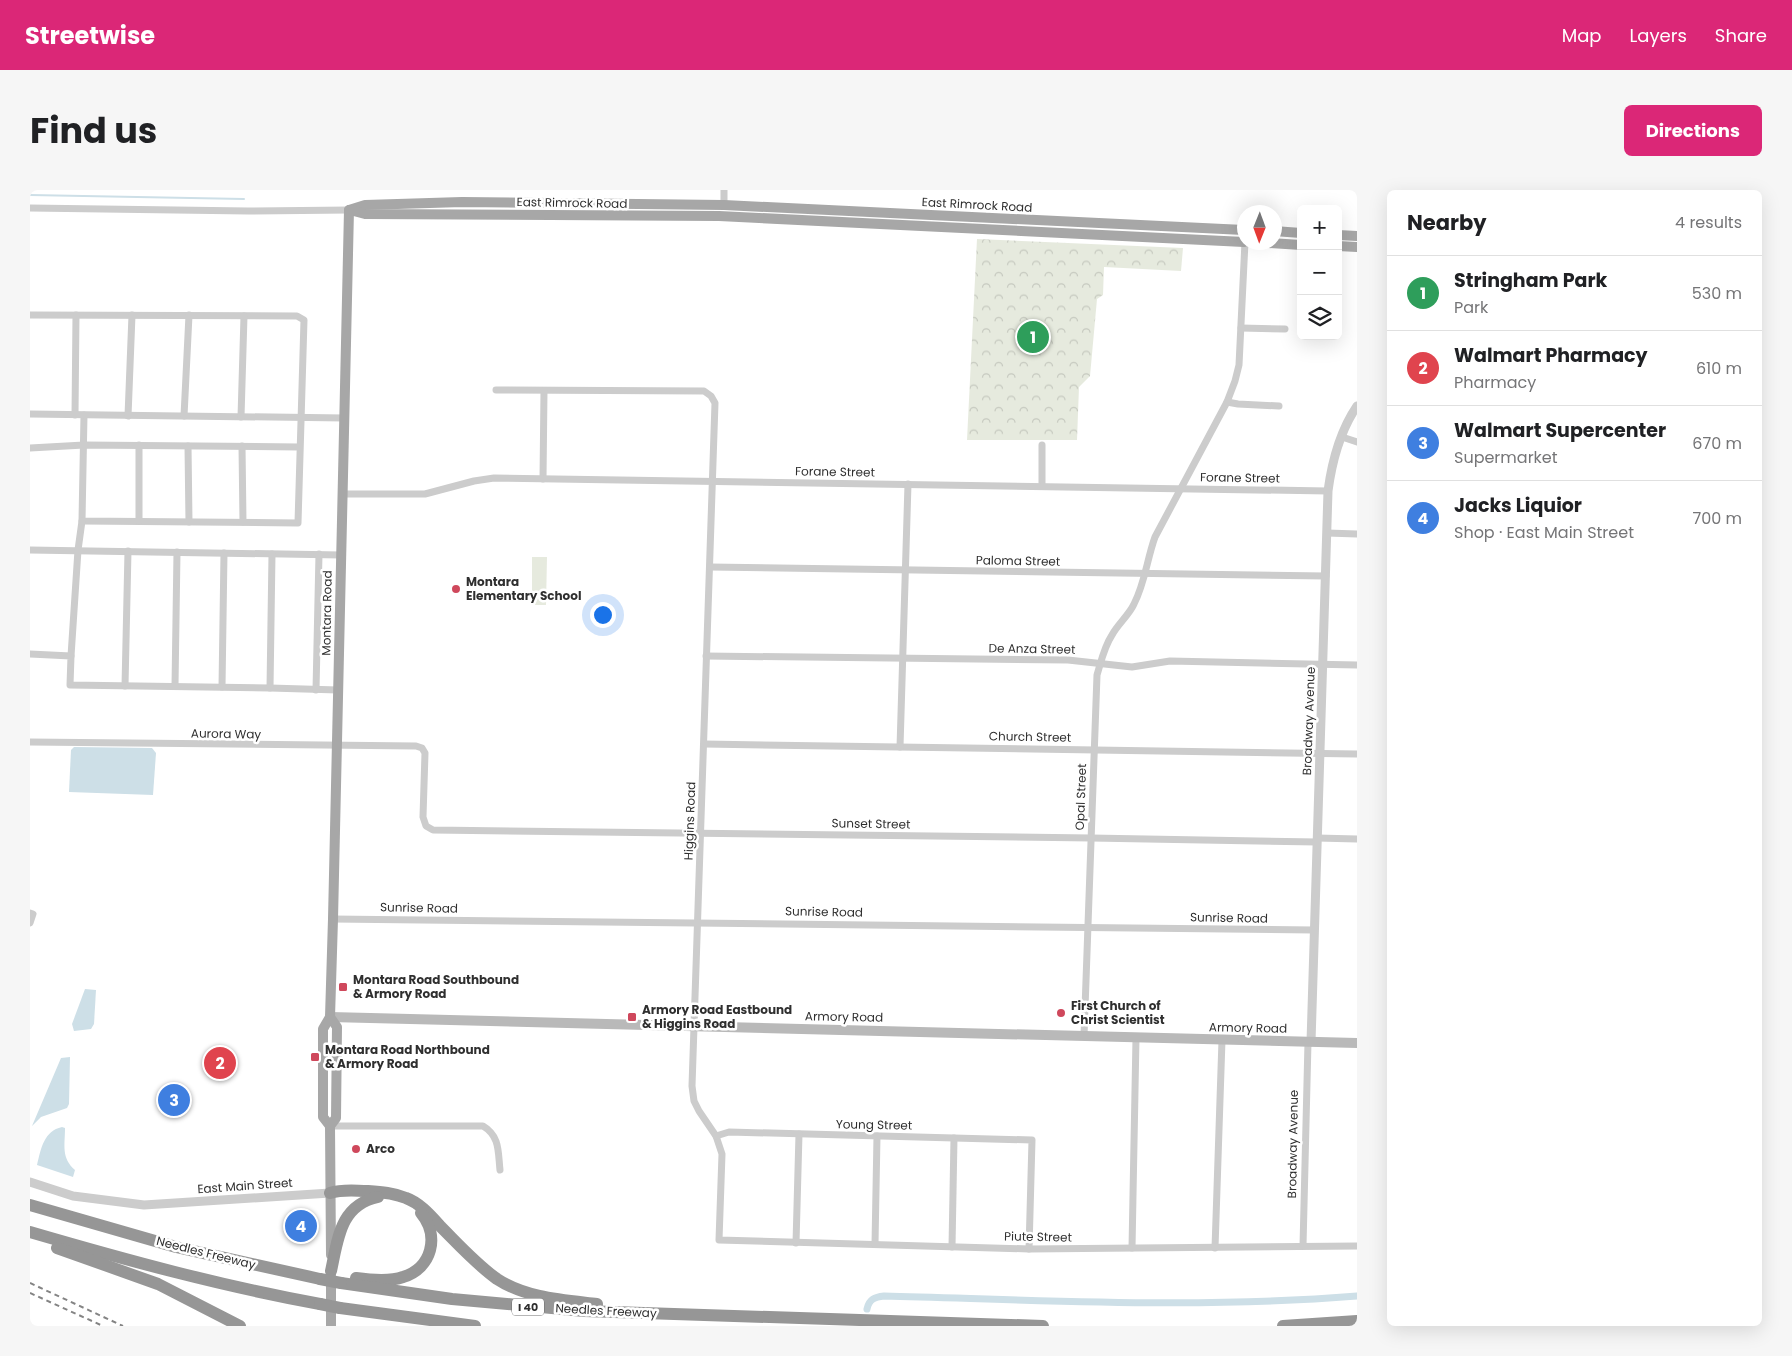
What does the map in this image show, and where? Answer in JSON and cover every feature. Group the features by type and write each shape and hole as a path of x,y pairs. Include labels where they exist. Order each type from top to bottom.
{"highway":[{"path":"330,1193 339,1190 382,1192 408,1198 419,1205 483,1268 498,1279 538,1296 716,1316"},
{"path":"330,1193 378,1197 400,1201 420,1212 431,1230 432,1241 430,1251 418,1269 404,1277 380,1280 330,1277 339,1235 347,1216 361,1202 378,1197"},
{"name":"Needles Freeway","path":"30,1205 176,1247 246,1264 443,1298 538,1308 716,1316 1043,1326"},
{"name":"Needles Freeway","path":"30,1232 174,1273 230,1286 340,1308 475,1326"},
{"path":"30,1238 158,1284 240,1326"},
{"path":"1283,1326 1357,1321"}],"main road":[{"name":"East Rimrock Road","path":"349,210 365,205 462,202 724,205 1237,230"},
{"name":"East Rimrock Road","path":"349,210 365,214 719,216 1237,242"},
{"name":"Montara Road","path":"330,1193 330,1126 323,1117 323,1029 330,1017 349,210"},
{"path":"1282,232 1297,233"},
{"path":"1342,234 1357,236"},
{"path":"1282,244 1297,245"},
{"path":"1342,246 1357,247"},
{"name":"Armory Road","path":"330,1017 1357,1043"},
{"path":"330,1193 331,1326"}],"street":[{"path":"724,190 724,205"},
{"name":"East Rimrock Road","path":"30,208 248,211 349,210"},
{"name":"Opal Street","path":"1084,1036 1095,689 1100,663 1111,636 1134,606 1140,592 1155,537 1227,402 1236,381 1239,365 1245,250"},
{"path":"30,315 298,316 304,320 298,523 82,521"},
{"path":"75,415 76,315"},
{"path":"128,416 132,315"},
{"path":"184,416 189,315"},
{"path":"241,417 244,316"},
{"path":"1241,328 1285,329"},
{"path":"496,390 544,391 544,479"},
{"name":"Higgins Road","path":"544,391 704,391 712,396 715,403 692,1086 694,1101 716,1136 722,1154 719,1240"},
{"path":"1227,402 1279,406"},
{"name":"Broadway Avenue","path":"1303,1246 1324,664 1328,491 1332,464 1342,437 1357,406"},
{"path":"30,414 344,418"},
{"path":"84,415 82,521 78,550 70,685 338,690"},
{"path":"1342,437 1357,442"},
{"path":"30,448 84,445 300,447"},
{"path":"139,445 139,521"},
{"path":"188,446 189,522"},
{"path":"242,446 243,522"},
{"path":"1042,446 1042,486"},
{"name":"Forane Street","path":"343,494 425,494 474,481 494,478 1328,491"},
{"path":"900,747 908,484"},
{"path":"1327,533 1357,534"},
{"path":"30,550 341,555"},
{"path":"125,686 128,551"},
{"path":"175,686 177,552"},
{"path":"222,687 224,553"},
{"path":"270,688 272,554"},
{"path":"316,690 319,554"},
{"name":"Paloma Street","path":"710,567 1326,576"},
{"path":"30,654 71,656"},
{"name":"De Anza Street","path":"706,656 1068,660 1132,667 1170,661 1357,665"},
{"name":"Aurora Way","path":"30,742 416,746 422,748 425,753 423,818 426,826"},
{"name":"Church Street","path":"704,744 1357,754"},
{"name":"Sunset Street","path":"426,826 434,830 1091,838 1357,839"},
{"path":"30,922 32,913"},
{"name":"Sunrise Road","path":"333,918 1314,930"},
{"path":"1132,1248 1136,1038"},
{"path":"1215,1248 1222,1040"},
{"path":"330,1126 483,1126 493,1132 498,1147 500,1170"},
{"name":"Young Street","path":"716,1136 729,1132 1032,1140 1028,1249"},
{"path":"796,1243 799,1134"},
{"path":"875,1244 878,1136"},
{"path":"952,1247 954,1138"},
{"name":"East Main Street","path":"30,1182 73,1196 144,1205 330,1193"},
{"name":"Piute Street","path":"719,1240 1028,1249 1357,1246"}],"green space":[{"path":"977,239 1183,248 1181,271 1104,267 1103,295 1097,299 1090,376 1079,387 1077,440 967,440"},
{"path":"532,557 547,557 546,605 532,605"}],"shaded area":[{"path":"74,747 152,748 156,753 153,795 69,792 71,750"},
{"path":"85,989 96,990 94,1024 91,1029 74,1031 72,1024"},
{"path":"70,1057 69,1104 67,1108 41,1117 32,1126 61,1058"},
{"path":"62,1127 65,1128 64,1146 66,1156 75,1170 73,1177 37,1165 47,1136"}],"waterway":[{"path":"30,195 244,199"},
{"path":"867,1309 873,1299 884,1296 1180,1303 1298,1300 1357,1296"}],"railway":[{"path":"30,1283 123,1326"},
{"path":"30,1293 103,1326"}],"place":[{"name":"Stringham Park","path":"1033,337"},
{"name":"Montara Elementary School","path":"456,589"},
{"name":"Montara Road Southbound & Armory Road","path":"343,987"},
{"name":"First Church of Christ Scientist","path":"1061,1013"},
{"name":"Armory Road Eastbound & Higgins Road","path":"632,1017"},
{"name":"Montara Road Northbound & Armory Road","path":"315,1057"},
{"name":"Walmart Pharmacy","path":"220,1063"},
{"name":"Walmart Supercenter","path":"174,1100"},
{"name":"Arco","path":"356,1149"},
{"name":"Jacks Liquior","path":"301,1226"}]}
